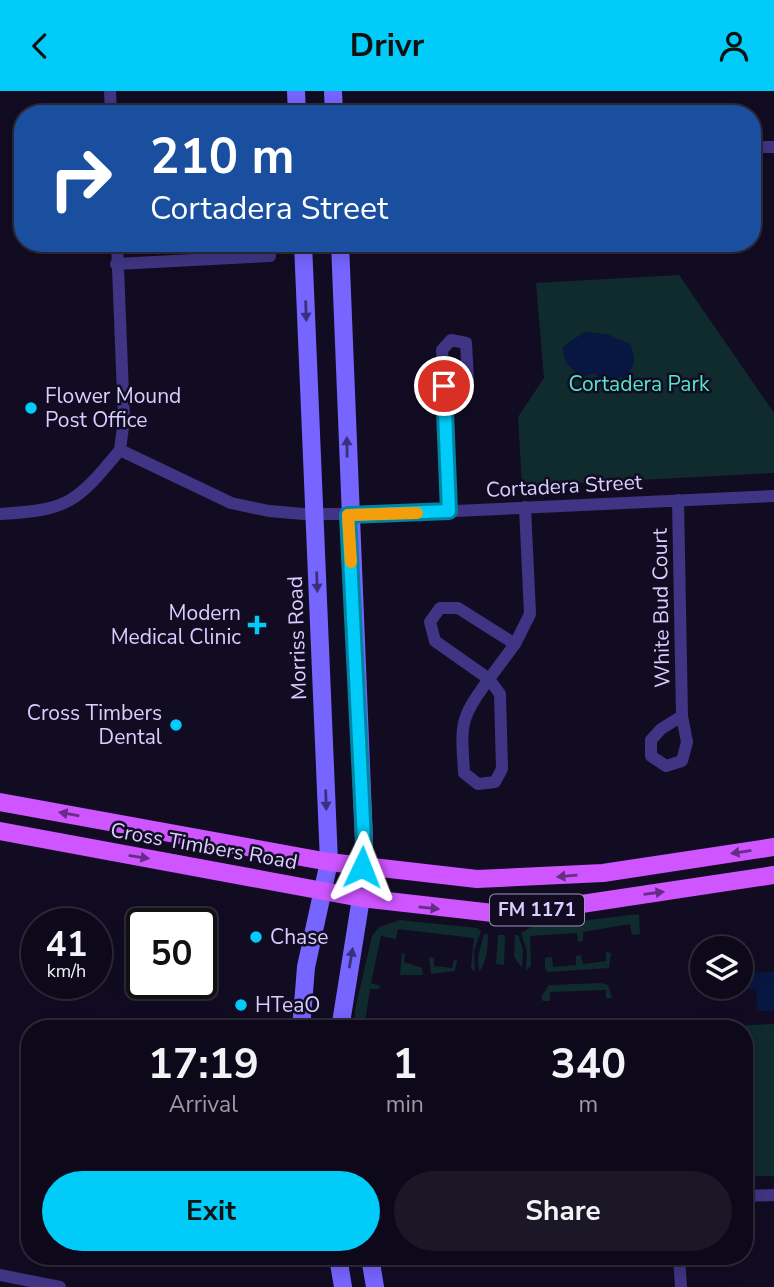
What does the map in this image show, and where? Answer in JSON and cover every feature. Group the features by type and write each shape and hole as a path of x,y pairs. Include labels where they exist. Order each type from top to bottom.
{"main road":[{"name":"Morriss Road","path":"302,1020 306,967 325,891 329,862 303,252"},
{"path":"340,252 348,515 362,801 361,898 341,1020"},
{"name":"Cross Timbers Road","path":"0,802 329,862 477,879 536,879 708,858 774,847"},
{"name":"Cross Timbers Road","path":"0,831 361,898 425,908 511,914 774,875"},
{"path":"708,858 713,885"},
{"path":"339,1265 343,1287"},
{"path":"371,1265 375,1287"}],"street":[{"path":"0,514 47,511 70,502 94,481 120,450 124,419 117,252"},
{"path":"116,264 270,257 270,252"},
{"path":"444,386 449,511"},
{"name":"Cortadera Street","path":"120,450 230,502 268,511 348,515 774,496"},
{"name":"White Bud Court","path":"678,500 682,716"},
{"path":"515,644 458,608 440,608 430,622 435,641 489,679 500,694 502,769 495,782 478,784 464,773 461,725 466,710 489,679 515,644 530,614 525,507"},
{"path":"753,1196 774,1195"},
{"path":"679,1265 681,1287"},
{"path":"0,1275 60,1287"}],"green space":[{"name":"Cortadera Park","path":"679,275 774,413 774,473 522,486 518,417 544,378 536,283"},
{"path":"639,914 640,934 632,935 630,924 583,932 583,941 578,942 577,933 530,936 531,966 526,970 527,951 521,933 531,927"},
{"path":"400,920 477,928 481,931 474,951 475,972 471,968 474,938 398,929 396,939 381,936 371,983 380,986 379,989 370,989 365,1020 355,1020 372,936 379,927"},
{"path":"484,934 488,934 487,949 479,972 478,957"},
{"path":"498,935 505,935 504,965 496,964"},
{"path":"515,935 518,935 523,949 522,968 514,957"},
{"path":"606,952 611,953 609,968 548,972 545,968 545,958 552,957 553,967 576,965 576,956 581,955 583,964 606,961"},
{"path":"402,953 405,954 404,962 422,968 423,975 400,975"},
{"path":"429,957 434,958 434,966 452,968 454,960 457,960 455,971 431,974"},
{"path":"549,985 608,985 612,998 606,998 606,990 550,992 550,1001 543,1001 541,997"},
{"path":"774,1024 774,1176 753,1176 753,1025"}],"water":[{"path":"584,332 607,334 630,344 634,361 626,377 598,380 596,373 582,377 571,368 566,361 563,347"},
{"path":"774,972 774,1011 757,1011 753,973"}],"slow traffic":[{"path":"351,562 348,515 417,513"}],"place":[{"name":"Flower Mound Post Office","path":"31,408"},
{"name":"Modern Medical Clinic","path":"257,625"},
{"name":"Cross Timbers Dental","path":"176,725"},
{"name":"Chase","path":"256,937"},
{"name":"HTeaO","path":"241,1005"}],"route":[{"path":"362,867 364,841 348,515 449,511 444,386"}]}
